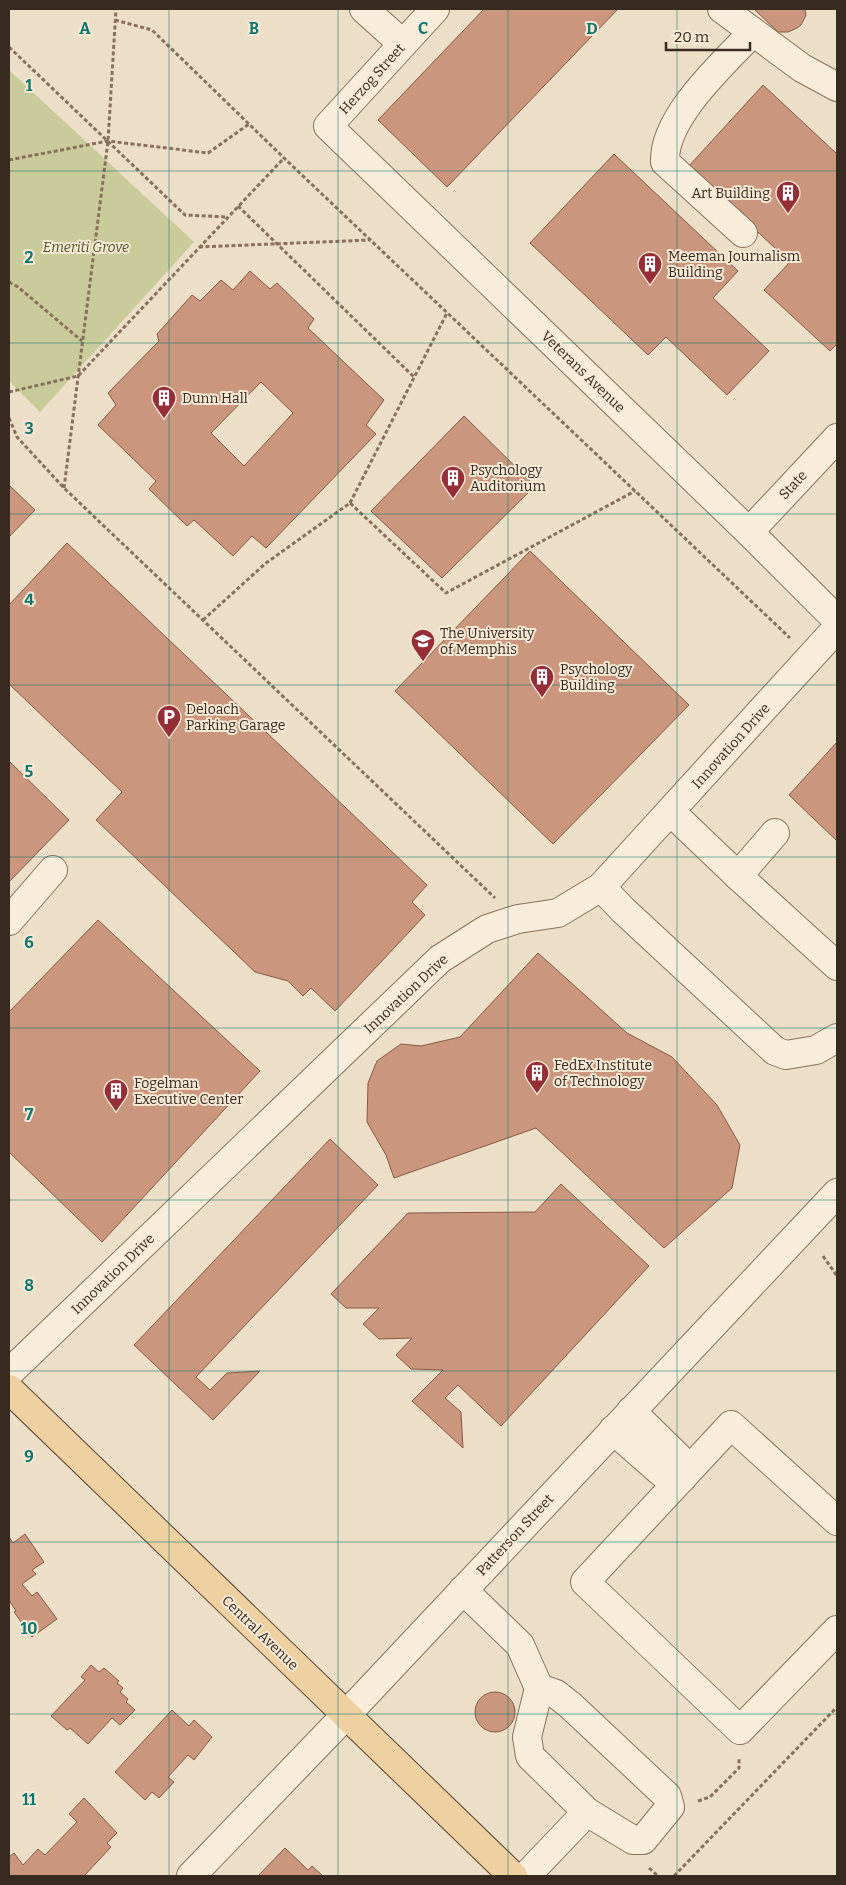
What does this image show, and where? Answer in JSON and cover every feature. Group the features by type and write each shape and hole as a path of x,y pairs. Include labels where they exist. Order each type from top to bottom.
{"main road":[{"name":"Central Avenue","path":"9,1388 345,1716 513,1876"}],"street":[{"path":"364,9 403,44"},
{"name":"Herzog Street","path":"328,126 436,9"},
{"path":"722,9 802,68 837,87"},
{"path":"743,233 665,162 664,151 674,127 690,101 753,32"},
{"name":"Veterans Avenue","path":"328,126 749,532 837,620"},
{"name":"State","path":"749,532 837,438"},
{"name":"Innovation Drive","path":"9,1373 440,959 488,929 518,919 558,913 602,887 837,628"},
{"path":"671,812 837,966"},
{"path":"738,876 775,833"},
{"path":"9,921 53,870"},
{"path":"602,887 623,910 774,1050 786,1055 816,1050 837,1038"},
{"name":"Patterson Street","path":"191,1876 345,1716 837,1193"},
{"path":"622,1421 680,1459 682,1478"},
{"path":"837,1521 731,1425 586,1582 740,1730 837,1630"},
{"path":"463,1590 520,1645 539,1688 527,1737 530,1756 587,1812 633,1840 643,1840 670,1807 667,1796 570,1705 556,1694 539,1688"},
{"path":"526,1876 587,1812"}],"path":[{"path":"64,488 108,141 116,9"},
{"path":"115,20 152,30 810,658"},
{"path":"9,47 185,215 228,218"},
{"path":"9,160 108,141 208,154 249,124"},
{"path":"9,392 78,376 284,158"},
{"path":"238,206 414,377"},
{"path":"199,247 370,240"},
{"path":"9,282 18,287 82,342"},
{"path":"203,620 266,563 350,503 447,313"},
{"path":"9,418 18,437 64,488 518,919"},
{"path":"350,503 446,593 635,491"},
{"path":"823,1256 837,1276"},
{"path":"674,1876 837,1707"},
{"path":"670,1807 710,1797 739,1768 740,1730"}],"green space":[{"name":"Emeriti Grove","path":"9,70 194,242 40,412 9,381"}],"building":[{"path":"484,9 618,9 447,187 378,120"},
{"path":"754,9 805,9 806,15 801,25 797,28 788,32 778,32"},
{"name":"Art Building","path":"763,85 837,154 837,344 830,351 764,290 790,262 688,167"},
{"name":"Meeman Journalism Building","path":"614,154 738,271 713,298 769,351 727,395 666,337 648,355 530,243"},
{"name":"Dunn Hall","path":"250,271 270,289 277,283 314,319 308,328 384,400 366,425 376,434 266,548 252,536 233,556 194,520 187,526 149,489 156,481 98,425 116,405 108,393 159,341 157,334 192,295 200,301 221,280 233,290","holes":["261,382 293,413 244,466 211,433"]},
{"name":"Psychology Auditorium","path":"464,416 535,486 442,578 371,511"},
{"path":"9,485 35,510 9,537"},
{"name":"Deloach Parking Garage","path":"67,543 427,885 412,902 425,915 335,1011 311,988 303,996 288,981 255,972 96,820 122,792 9,684 9,605"},
{"name":"Psychology Building","path":"530,551 689,705 553,844 395,691"},
{"path":"837,742 837,841 789,795"},
{"path":"9,761 69,820 9,882"},
{"name":"Fogelman Executive Center","path":"98,920 260,1071 102,1242 9,1152 9,1012"},
{"name":"FedEx Institute of Technology","path":"538,953 627,1033 672,1057 717,1105 740,1145 732,1188 664,1248 536,1128 394,1178 386,1155 367,1122 368,1083 377,1061 401,1044 421,1046 460,1037"},
{"path":"330,1139 378,1185 196,1377 210,1390 227,1373 260,1371 213,1420 134,1345"},
{"path":"561,1184 649,1266 501,1426 458,1385 445,1398 461,1412 463,1448 412,1401 443,1370 411,1369 396,1355 412,1338 379,1339 363,1324 379,1308 346,1308 331,1294 408,1213 535,1212"},
{"path":"25,1534 44,1562 32,1570 36,1574 22,1584 32,1596 37,1592 57,1619 32,1637 14,1612 16,1611 9,1600 9,1537 13,1543"},
{"path":"91,1665 99,1672 104,1668 119,1681 117,1683 123,1688 120,1692 128,1699 126,1702 135,1710 120,1725 112,1718 88,1744 70,1728 67,1730 51,1716 85,1680 81,1677"},
{"path":"495,1692 509,1698 515,1712 509,1726 495,1732 481,1726 475,1712 481,1698"},
{"path":"172,1710 189,1726 194,1720 212,1737 194,1760 188,1755 168,1777 174,1782 159,1798 152,1792 145,1800 115,1772"},
{"path":"84,1798 117,1833 107,1843 111,1847 84,1876 9,1876 9,1857 14,1853 23,1865 38,1849 45,1855 77,1822 69,1814"},
{"path":"285,1848 308,1870 312,1866 323,1876 258,1876"}],"place":[{"name":"Art Building","path":"788,214"},
{"name":"Meeman Journalism Building","path":"650,285"},
{"name":"Dunn Hall","path":"164,419"},
{"name":"Psychology Auditorium","path":"453,499"},
{"name":"The University of Memphis","path":"423,662"},
{"name":"Psychology Building","path":"542,698"},
{"name":"Deloach Parking Garage","path":"169,738"},
{"name":"FedEx Institute of Technology","path":"537,1094"},
{"name":"Fogelman Executive Center","path":"116,1112"}]}
